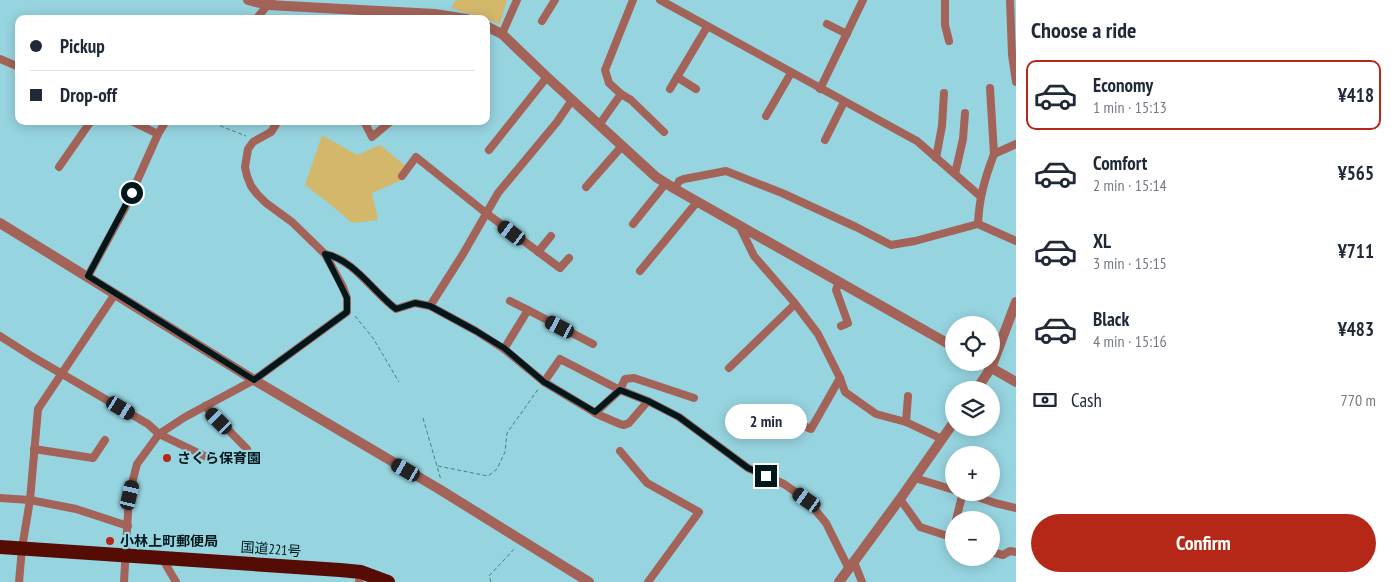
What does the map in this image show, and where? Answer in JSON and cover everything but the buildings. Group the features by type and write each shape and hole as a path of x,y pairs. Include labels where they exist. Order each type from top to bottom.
{"highway":[{"name":"国道221号","path":"0,547 162,558 360,577 388,582"}],"street":[{"path":"248,0 420,15"},
{"path":"502,34 517,0"},
{"path":"542,21 555,0"},
{"path":"633,0 605,70 609,83 631,100 664,132"},
{"path":"660,0 917,141 980,196"},
{"path":"820,89 863,0"},
{"path":"945,0 945,26 949,41"},
{"path":"1010,0 1012,55 1016,82"},
{"path":"260,15 270,3"},
{"path":"827,24 847,34"},
{"path":"670,89 707,27"},
{"path":"490,28 502,34 656,177 945,342"},
{"path":"0,60 15,66"},
{"path":"766,116 791,73"},
{"path":"489,150 547,77"},
{"path":"677,77 696,89"},
{"path":"978,224 980,196 994,154 990,88"},
{"path":"599,125 621,94"},
{"path":"936,158 942,126 944,94"},
{"path":"430,306 498,193 557,122 572,100"},
{"path":"825,140 844,102"},
{"path":"955,174 963,139 965,113"},
{"path":"59,167 88,125"},
{"path":"139,125 158,134"},
{"path":"88,276 125,208 164,125"},
{"path":"124,582 130,495 137,464 159,434 205,406 254,380 347,312 347,298 325,254 292,222 266,204 251,186 247,176 246,158 248,149 252,142 270,132 275,125"},
{"path":"366,125 372,137 386,125"},
{"path":"994,154 1016,144"},
{"path":"586,187 622,146"},
{"path":"402,176 416,158 486,214 560,268 569,258"},
{"path":"634,224 670,186 684,179 726,171 782,193 891,245 915,241 978,224 1016,241"},
{"path":"640,271 697,202"},
{"path":"0,223 254,380 445,493 589,582"},
{"path":"738,225 754,256 818,334 845,392 876,414 906,422 942,439"},
{"path":"538,252 551,236"},
{"path":"325,254 334,256 359,274 396,309 415,303 430,306 504,348 544,382 595,412 620,424 629,423 648,401"},
{"path":"839,282 836,290 848,323 841,326"},
{"path":"19,582 22,548 30,500 38,409 115,294"},
{"path":"510,301 593,344"},
{"path":"1000,344 1016,302"},
{"path":"730,368 795,304"},
{"path":"504,348 528,310"},
{"path":"0,336 148,424 159,434 213,460"},
{"path":"544,382 560,359 620,390 648,401 679,417 748,468 784,484 807,500 826,523 862,582"},
{"path":"996,371 1016,382"},
{"path":"595,412 620,390 625,379 634,378 694,398"},
{"path":"787,419 811,430 840,378"},
{"path":"906,422 908,396"},
{"path":"205,406 247,449"},
{"path":"839,582 945,435"},
{"path":"34,449 93,458 105,440"},
{"path":"620,451 647,483 700,512 648,582"},
{"path":"915,478 945,487"},
{"path":"958,511 963,492 1016,508"},
{"path":"0,498 30,500 76,509 128,526"},
{"path":"900,499 920,527 945,533"},
{"path":"1000,554 1003,555 1010,551 1016,552"},
{"path":"162,558 176,582"}],"path":[{"path":"218,125 255,140"},
{"path":"348,308 373,338 398,382"},
{"path":"438,466 488,476 497,469 505,452 507,433 544,382"},
{"path":"423,418 445,493"},
{"path":"491,582 489,576 521,541"}],"shaded area":[{"path":"456,0 507,0 500,24 490,21 490,15 472,15 451,8"},
{"path":"322,135 357,155 380,145 407,167 402,180 372,193 378,220 352,223 305,185"}],"place":[{"name":"さくら保育園","path":"167,458"},
{"name":"小林上町郵便局","path":"110,541"}],"route":[{"path":"132,193 88,276 254,380 347,312 347,298 325,254 334,256 359,274 396,309 415,303 430,306 504,348 544,382 595,412 620,390 648,401 679,417 748,468 766,476"}]}
